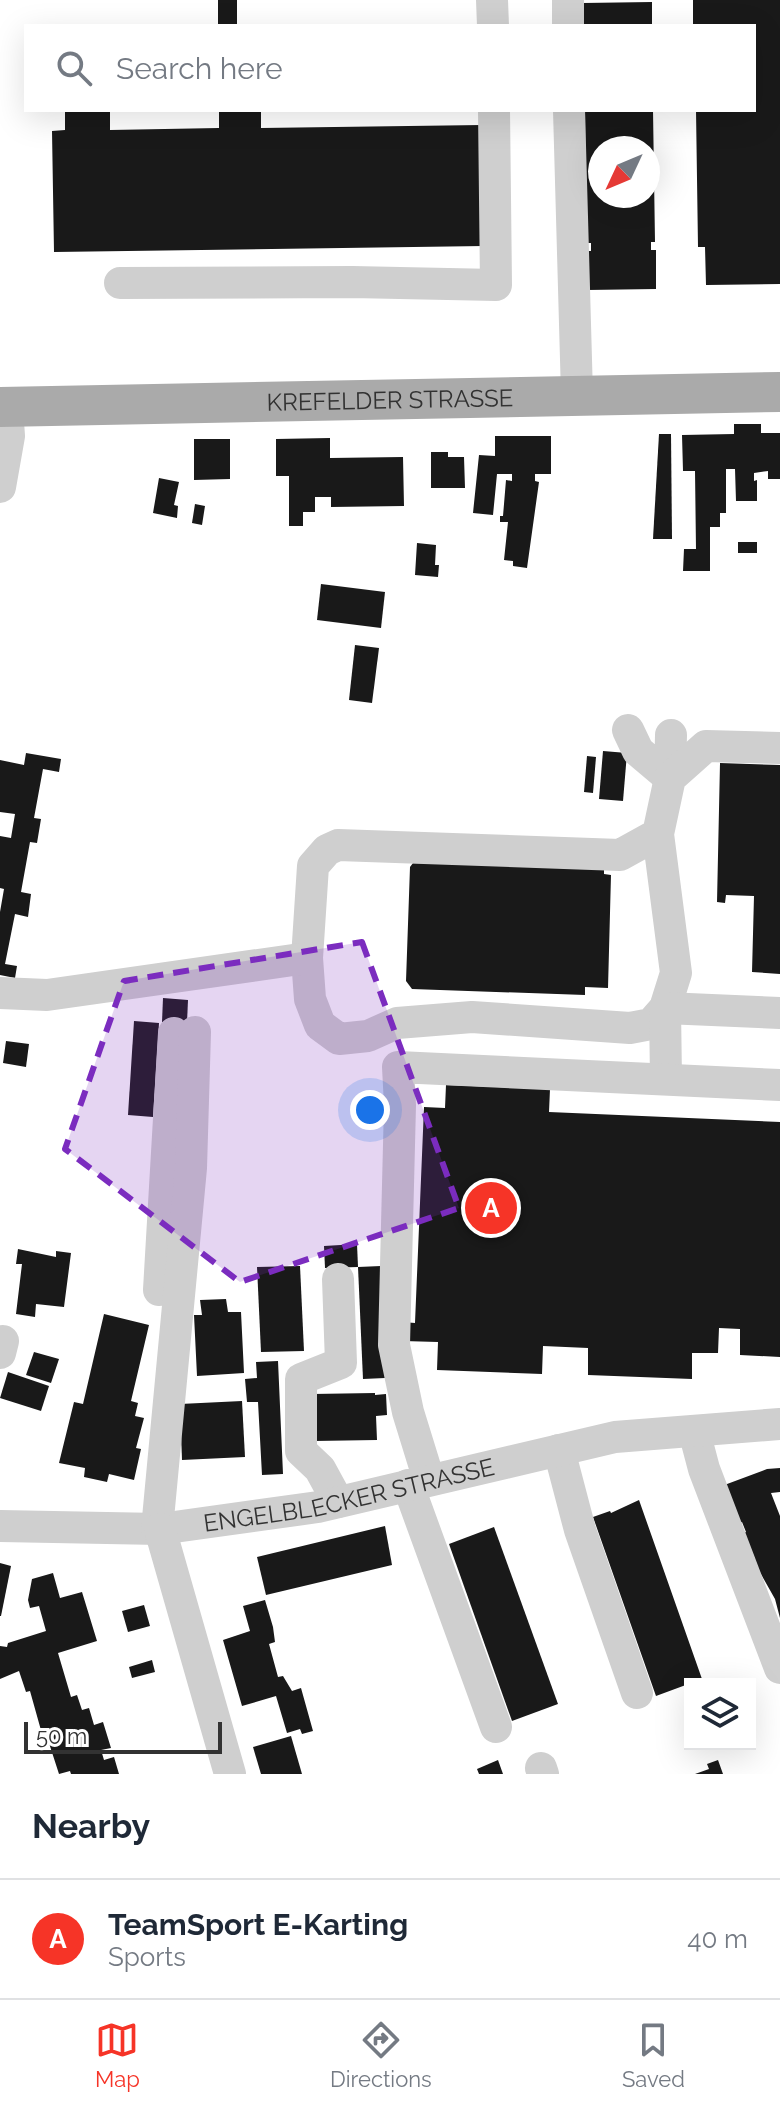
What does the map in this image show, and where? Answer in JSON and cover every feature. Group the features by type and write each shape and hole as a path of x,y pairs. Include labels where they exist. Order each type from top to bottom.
{"main road":[{"name":"KREFELDER STRASSE","path":"3,407 780,392"}],"street":[{"path":"492,0 493,24"},
{"path":"568,0 568,24"},
{"path":"120,283 496,285 494,112"},
{"path":"569,112 577,395"},
{"path":"0,487 9,436 3,407"},
{"path":"628,730 638,751 670,778"},
{"path":"666,1079 665,1008 676,973 658,834 670,778 671,735"},
{"path":"670,778 706,746 780,748"},
{"path":"658,834 620,855 338,845 327,850 313,866 307,958 310,999 320,1025 339,1039 368,1036 397,1023 472,1017 630,1028 651,1024 665,1008"},
{"path":"0,993 47,995 307,958"},
{"path":"665,1008 780,1013"},
{"path":"185,1032 154,1529 230,1774"},
{"path":"496,1727 418,1483 394,1345 400,1105 398,1067 780,1085"},
{"path":"338,1279 341,1363 301,1379 301,1451 320,1469 338,1502"},
{"name":"ENGELBLECKER STRASSE","path":"0,1526 154,1529 338,1502 615,1437 780,1424"},
{"path":"694,1431 704,1469 780,1668"},
{"path":"559,1450 580,1530 637,1693"}],"highlighted area":[{"path":"362,942 459,1208 240,1282 65,1149 124,981"}],"building":[{"path":"218,0 237,0 237,24 218,24"},
{"path":"693,0 780,0 780,284 706,285 705,247 698,247 696,112 756,112 756,24 693,24"},
{"path":"652,2 652,24 584,24 583,3"},
{"path":"65,112 110,112 110,130 219,128 219,112 261,112 261,128 482,125 484,246 54,252 52,131 65,130"},
{"path":"585,112 653,112 653,136 588,136 588,208 654,208 655,242 651,242 651,250 656,250 656,289 587,290 586,251 591,251 591,243 586,243"},
{"path":"734,424 761,424 761,433 780,433 780,479 768,479 768,471 754,473 757,501 736,501 735,469 726,469 726,513 720,513 720,527 710,527 710,571 683,571 684,549 696,549 695,471 683,471 682,435 734,434"},
{"path":"659,434 671,434 672,539 653,539"},
{"path":"495,436 551,436 551,474 535,474 535,481 539,482 527,568 513,566 513,561 504,560 508,522 500,522 500,516 503,516 506,480 512,481 512,474 497,474 493,515 473,513 479,455 495,456"},
{"path":"330,438 330,458 403,457 404,506 331,507 331,497 315,497 315,512 303,512 303,526 289,526 289,476 276,476 276,439"},
{"path":"194,439 230,439 230,479 194,480"},
{"path":"431,452 448,452 448,457 464,457 465,488 431,488"},
{"path":"159,478 179,482 174,505 178,506 177,518 153,513"},
{"path":"195,504 205,506 202,525 192,523"},
{"path":"738,542 757,542 757,553 738,553"},
{"path":"417,543 436,545 438,577 415,575"},
{"path":"321,584 385,592 381,628 317,620"},
{"path":"355,645 379,648 372,703 349,700"},
{"path":"603,751 627,753 623,801 599,799"},
{"path":"26,753 61,759 59,772 43,769 34,818 41,819 37,843 30,842 21,892 31,894 28,917 15,914 5,964 17,966 15,978 0,975 0,912 4,889 0,888 0,836 11,838 15,814 0,812 0,760 24,765"},
{"path":"587,756 596,757 593,793 584,792"},
{"path":"720,763 780,765 780,974 752,972 754,896 726,895 725,903 717,902"},
{"path":"413,863 604,867 604,874 611,875 608,988 585,987 585,995 412,989 406,981 410,867"},
{"path":"163,998 188,1000 187,1023 162,1022"},
{"path":"134,1021 159,1023 153,1117 128,1115"},
{"path":"6,1041 29,1044 26,1067 3,1063"},
{"path":"446,1085 550,1089 549,1112 780,1122 780,1357 740,1355 740,1329 719,1328 718,1353 692,1353 692,1379 588,1375 588,1348 543,1346 542,1374 437,1370 438,1342 403,1341 403,1322 415,1323 424,1107 445,1108"},
{"path":"357,1244 358,1267 325,1268 324,1246"},
{"path":"18,1249 56,1257 56,1251 71,1253 64,1307 36,1304 35,1317 16,1314 22,1264 16,1264"},
{"path":"300,1266 304,1351 261,1352 257,1267"},
{"path":"381,1266 385,1378 363,1379 358,1267"},
{"path":"226,1299 228,1312 241,1312 244,1373 197,1376 194,1315 202,1315 200,1300"},
{"path":"104,1314 149,1325 131,1401 138,1403 135,1416 144,1418 136,1448 141,1449 134,1480 109,1474 107,1482 84,1477 85,1468 59,1463 74,1402 83,1404"},
{"path":"34,1352 59,1359 51,1383 26,1375"},
{"path":"278,1361 283,1474 262,1475 258,1402 247,1402 245,1379 257,1378 256,1362"},
{"path":"8,1372 49,1386 41,1411 0,1398"},
{"path":"312,1394 386,1394 387,1415 376,1416 377,1440 314,1441"},
{"path":"242,1401 245,1457 182,1460 180,1404"},
{"path":"780,1468 780,1492 771,1493 780,1516 780,1618 775,1599 753,1560 742,1522 719,1487 767,1469"},
{"path":"639,1500 702,1678 684,1678 684,1686 656,1696 593,1517 611,1513"},
{"path":"385,1526 392,1565 266,1595 257,1557"},
{"path":"494,1527 558,1704 512,1721 449,1544"},
{"path":"0,1563 11,1566 1,1616 0,1616"},
{"path":"53,1573 60,1598 82,1592 97,1641 58,1653 71,1697 77,1695 82,1710 89,1708 94,1725 103,1722 111,1748 101,1750 104,1760 114,1757 119,1774 71,1774 70,1771 59,1774 48,1740 44,1741 30,1691 26,1692 19,1671 0,1679 0,1646 7,1647 8,1643 46,1631 39,1606 30,1608 28,1600 32,1579"},
{"path":"265,1600 273,1627 275,1642 269,1644 278,1677 283,1676 292,1691 301,1688 313,1731 302,1734 300,1729 287,1733 276,1696 242,1706 223,1640 250,1631 243,1606"},
{"path":"144,1605 150,1626 128,1632 122,1611"},
{"path":"152,1660 155,1672 132,1678 129,1667"},
{"path":"291,1736 302,1774 261,1774 253,1747"},
{"path":"498,1760 503,1774 479,1774 477,1769"},
{"path":"718,1760 723,1774 695,1774 709,1769 707,1764"}],"place":[{"name":"TeamSport E-Karting","path":"491,1208"}]}
